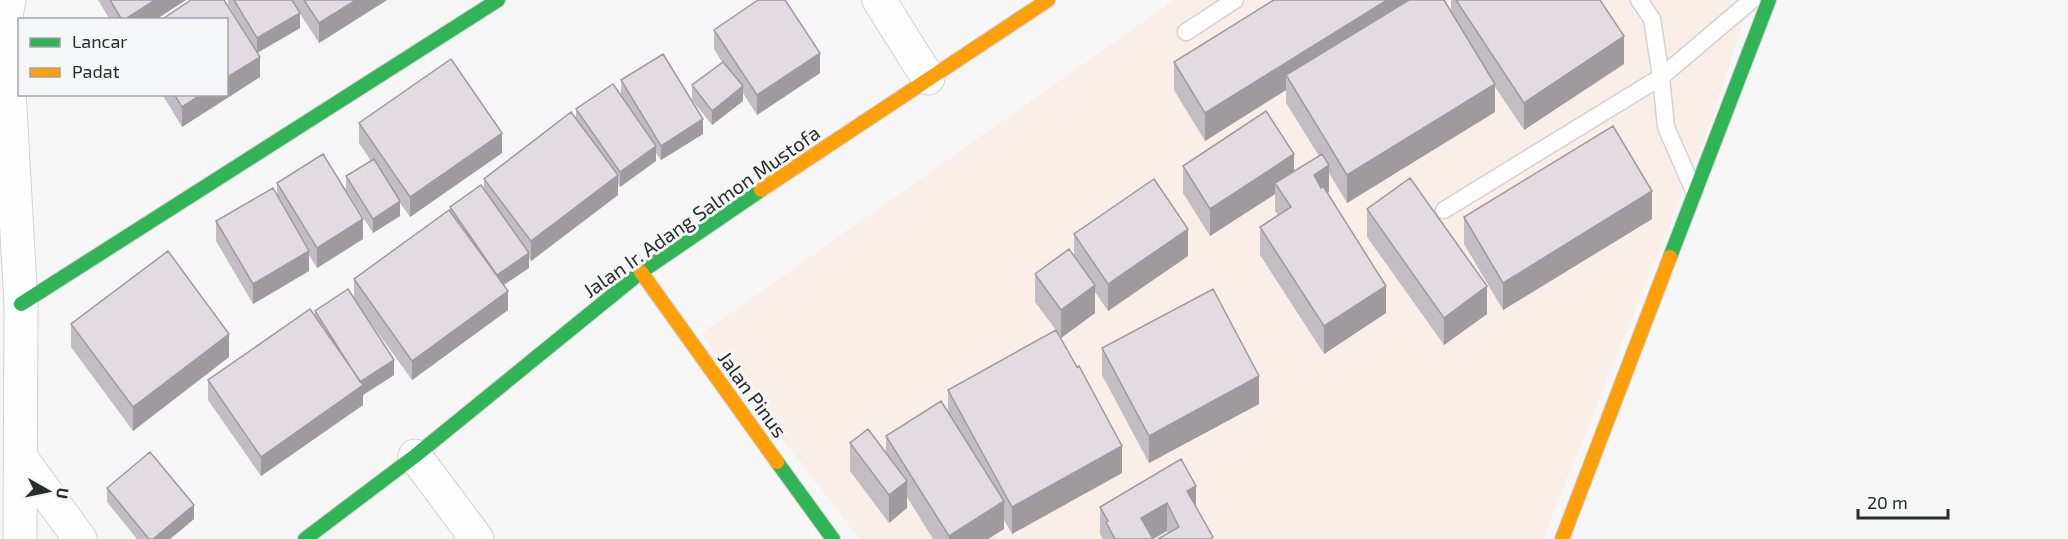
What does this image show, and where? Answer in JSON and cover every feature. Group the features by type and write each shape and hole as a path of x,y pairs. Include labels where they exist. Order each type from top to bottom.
{"street":[{"path":"9,0 5,21 21,304 20,539"},
{"path":"21,304 498,0"},
{"path":"879,0 928,78"},
{"name":"Jalan Ir. Adang Salmon Mustofa","path":"305,539 415,456 641,272 821,148 1048,0"},
{"path":"1562,539 1769,0"},
{"name":"Jalan Pinus","path":"641,272 833,539"},
{"path":"415,456 477,539"},
{"path":"21,458 80,539"}],"lane":[{"path":"1186,32 1235,0"},
{"path":"1639,0 1652,19 1666,127 1695,195"},
{"path":"1444,210 1661,77 1752,0"}],"shaded area":[{"path":"1174,0 1750,0 1709,127 1543,539 860,539 701,334"}],"building":[{"path":"110,0 155,0 127,18 121,18"},
{"path":"191,0 224,0 260,57 228,77 228,18 164,18"},
{"path":"234,0 292,0 300,13 257,38"},
{"path":"304,0 356,0 319,23"},
{"path":"758,0 785,0 820,53 757,95 714,30"},
{"path":"1274,0 1387,0 1205,113 1174,62"},
{"path":"1409,0 1444,0 1495,84 1347,175 1286,75"},
{"path":"1456,0 1600,0 1624,36 1524,103"},
{"path":"663,54 703,119 661,146 621,80"},
{"path":"451,59 502,133 410,197 359,123"},
{"path":"723,62 743,86 712,111 692,85"},
{"path":"613,84 656,146 620,172 576,109"},
{"path":"175,96 199,96 182,107"},
{"path":"1266,111 1294,154 1210,209 1183,166"},
{"path":"571,112 618,175 531,241 484,179"},
{"path":"1613,126 1652,191 1503,283 1464,217"},
{"path":"323,154 363,219 317,248 277,183"},
{"path":"1322,154 1329,165 1314,175 1386,286 1324,326 1260,227 1291,207 1275,183"},
{"path":"374,159 400,201 373,219 346,176"},
{"path":"1410,178 1487,286 1444,318 1367,209"},
{"path":"1154,179 1188,229 1108,284 1074,234"},
{"path":"481,185 529,253 497,275 450,207"},
{"path":"273,188 309,251 253,284 216,221"},
{"path":"449,210 508,291 412,361 354,279"},
{"path":"1069,249 1095,285 1061,310 1035,274"},
{"path":"168,251 229,334 133,407 71,324"},
{"path":"348,289 394,360 360,382 315,311"},
{"path":"1213,289 1259,376 1149,436 1102,348"},
{"path":"310,309 363,385 261,457 208,380"},
{"path":"1056,330 1077,367 1079,366 1122,446 1012,507 948,390"},
{"path":"941,401 1004,501 949,536 886,436"},
{"path":"868,429 907,481 889,495 850,443"},
{"path":"150,452 194,505 153,539 149,539 107,488"},
{"path":"1181,459 1196,486 1187,491 1213,537 1210,539 1158,539 1179,527 1167,503 1141,518 1153,539 1115,539 1100,507"}],"traffic: fast":[{"path":"21,304 498,0"},
{"path":"1670,257 1769,0"},
{"path":"305,539 415,456 641,272 761,190"},
{"path":"777,462 833,539"}],"traffic: slow":[{"path":"761,190 1048,0"},
{"path":"1562,539 1670,257"},
{"path":"641,272 777,462"}]}
